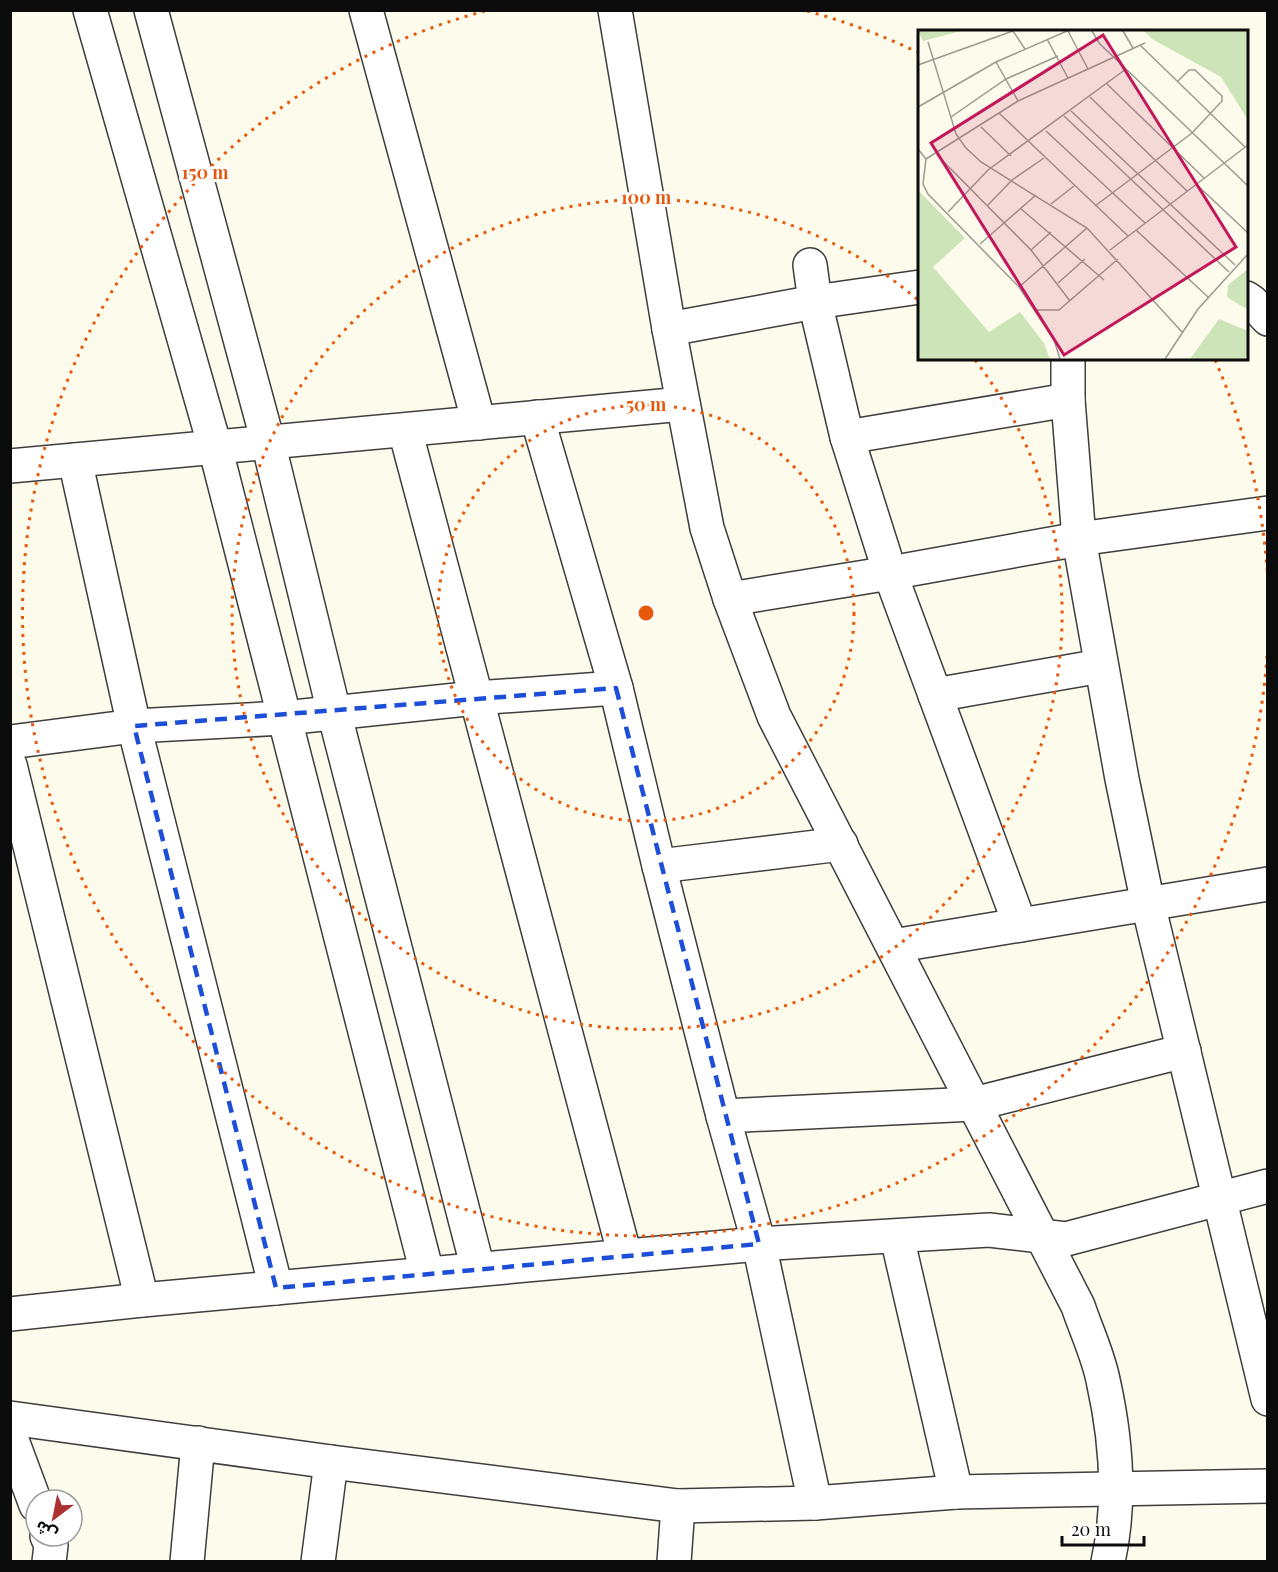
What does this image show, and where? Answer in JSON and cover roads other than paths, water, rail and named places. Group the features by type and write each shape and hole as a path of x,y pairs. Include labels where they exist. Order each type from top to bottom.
{"street":[{"path":"90,10 215,447 427,1273"},
{"path":"151,10 268,442 334,712 478,1269"},
{"path":"366,10 479,423"},
{"path":"615,10 669,329 707,528 730,599 774,716 1078,1306 1103,1378 1113,1437 1115,1490 1113,1536 1108,1562"},
{"path":"810,265 815,302 847,437 890,573 1020,925"},
{"path":"669,329 815,302 918,287"},
{"path":"1248,299 1268,319"},
{"path":"1068,360 1068,400 1079,538 1122,779 1148,904 1268,1399"},
{"path":"847,437 1068,400"},
{"path":"10,466 683,404"},
{"path":"537,417 616,688 723,1116 759,1244 815,1503"},
{"path":"405,430 625,1256"},
{"path":"75,460 134,726 276,1288"},
{"path":"730,599 890,573 1079,538 1268,513"},
{"path":"935,695 1101,666"},
{"path":"10,742 134,726 284,717 476,698 616,688"},
{"path":"10,765 142,1300"},
{"path":"659,867 841,844"},
{"path":"893,946 1268,884"},
{"path":"723,1116 974,1104 1184,1051"},
{"path":"10,1314 427,1273 759,1244 989,1230 1066,1239 1268,1186"},
{"path":"897,1236 956,1492"},
{"path":"10,1418 678,1506 815,1503 956,1492 1268,1486"},
{"path":"10,1435 30,1488"},
{"path":"187,1562 198,1443"},
{"path":"318,1562 331,1462"},
{"path":"674,1562 678,1506"}]}
